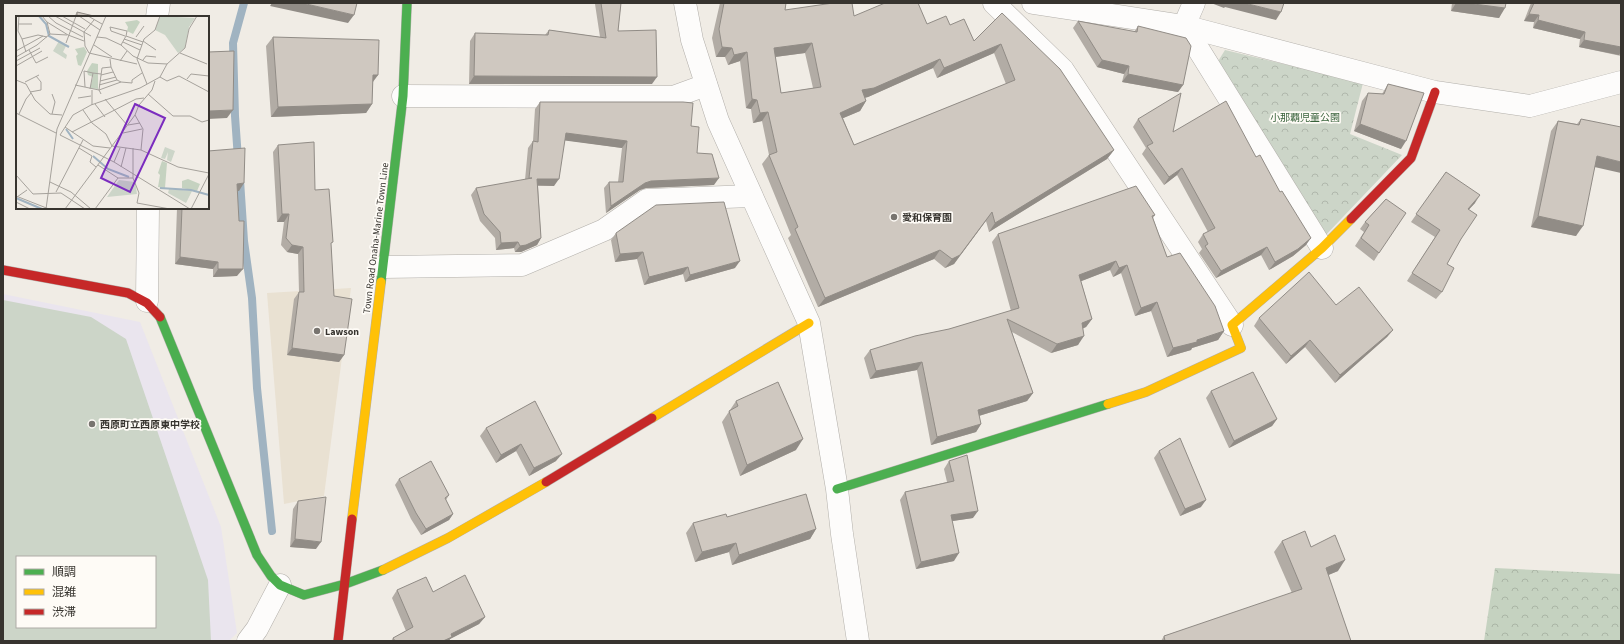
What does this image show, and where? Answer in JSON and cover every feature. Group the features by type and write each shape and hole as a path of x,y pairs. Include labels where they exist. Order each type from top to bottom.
{"street":[{"path":"157,16 159,3"},
{"name":"Town Road Onaha-Marine Town Line","path":"338,641 403,96 407,3"},
{"path":"685,3 692,40 718,121 809,323 836,489 858,641"},
{"path":"836,489 1146,392 1241,348 1232,325 1062,70 994,3"},
{"path":"1033,3 1184,26 1436,92 1530,106 1621,82"},
{"path":"1184,26 1194,3"},
{"path":"1184,26 1322,248"},
{"path":"403,96 673,97 706,84"},
{"path":"1232,325 1322,248 1411,158 1436,92"},
{"path":"383,267 522,265 604,230 647,200 752,196"},
{"path":"147,301 148,209"},
{"path":"3,270 128,293 139,296 154,308 161,319 257,555 271,576 280,585 304,595 345,584 381,571 448,538 558,475 809,323"},
{"path":"248,641 257,628 280,585"}],"shaded area":[{"path":"351,288 324,496 284,504 267,293"},
{"name":"西原町立西原東中学校","path":"3,294 140,322 221,527 237,633 229,641 3,641"}],"green space":[{"name":"小那覇児童公園","path":"1225,50 1363,83 1350,134 1402,155 1323,238 1217,63"},
{"name":"西原町立西原東中学校","path":"3,300 91,317 126,339 208,580 211,641 3,641"},
{"path":"1495,568 1621,574 1621,641 1484,641"}],"building":[{"path":"302,3 357,3 354,15"},
{"path":"601,3 621,3 618,31 656,30 657,77 474,76 475,33 548,35 549,30 606,38"},
{"path":"724,3 786,3 785,10 833,3 852,3 854,16 885,3 918,3 927,24 946,16 950,25 964,19 974,41 1002,13 1060,69 1114,150 995,223 992,212 960,255 952,259 940,250 825,298 795,229 798,227 769,155 777,152 768,112 760,113 757,100 752,99 747,52 734,55 732,48 722,47 719,29","holes":["812,43 821,87 781,93 774,48","1001,44 1015,80 854,145 840,113 866,101 862,90 874,88 940,59 944,68"]},
{"path":"1244,3 1284,3 1281,12"},
{"path":"1466,3 1506,3 1505,8"},
{"path":"1534,3 1621,3 1621,47 1584,40 1585,32 1538,20 1539,15 1529,14"},
{"path":"77,12 94,16 77,16"},
{"path":"1078,21 1137,32 1138,26 1186,38 1191,46 1183,85 1128,74 1129,66 1102,60"},
{"path":"273,37 379,40 378,75 373,75 372,104 278,107"},
{"path":"234,51 233,110 209,111 209,52"},
{"path":"1388,84 1424,93 1406,141 1360,124 1368,93 1384,94"},
{"path":"1181,93 1173,132 1226,101 1256,157 1260,155 1280,192 1282,191 1311,238 1298,249 1275,262 1267,247 1221,271 1205,246 1208,244 1203,234 1215,228 1182,168 1169,177 1147,146 1153,143 1138,119"},
{"path":"540,102 693,103 691,126 699,127 697,153 712,154 719,178 651,181 645,183 611,206 609,182 623,182 627,141 566,133 559,179 537,179 541,238 526,245 520,246 518,242 501,243 500,232 484,214 476,188 532,178 529,178 533,141 538,142"},
{"path":"1581,119 1621,127 1621,162 1597,156 1583,226 1538,216 1558,121 1579,125"},
{"path":"314,142 315,190 329,189 333,242 331,243 334,296 352,299 344,355 292,348 299,292 304,292 303,247 292,245 286,238 289,214 282,214 278,145"},
{"path":"245,148 244,183 237,184 239,221 244,221 243,269 218,269 218,262 180,257 182,209 209,209 209,151"},
{"path":"1446,172 1480,195 1468,209 1477,215 1447,264 1454,268 1442,292 1412,273 1440,230 1416,214"},
{"path":"1136,186 1155,215 1152,216 1167,257 1180,253 1215,306 1224,331 1197,340 1197,342 1173,348 1157,302 1141,308 1127,265 1119,268 1116,261 1079,275 1092,319 1082,323 1084,336 1057,344 1007,319 1033,393 978,410 981,424 937,437 922,362 876,371 870,350 915,336 949,329 1019,308 998,234"},
{"path":"1386,199 1406,213 1379,253 1361,238 1369,225 1365,222"},
{"path":"724,202 740,261 690,275 688,267 649,277 643,252 620,254 616,233 656,205"},
{"path":"1309,272 1336,305 1359,287 1393,330 1340,375 1310,340 1291,356 1259,318"},
{"path":"1253,372 1277,419 1234,441 1211,391"},
{"path":"778,382 803,439 747,465 729,411 738,406 736,401"},
{"path":"535,401 562,454 534,468 521,444 501,455 486,428"},
{"path":"1180,438 1206,500 1185,509 1159,451"},
{"path":"967,455 978,511 951,515 959,553 921,562 905,492 954,481 949,461"},
{"path":"431,461 449,495 445,498 453,514 426,529 399,479"},
{"path":"806,494 816,529 739,555 736,543 702,552 693,523 726,514 727,517"},
{"path":"326,497 321,542 295,539 298,501"},
{"path":"1305,531 1311,547 1335,535 1345,560 1326,568 1351,641 1165,641 1164,636 1302,589 1282,541"},
{"path":"465,575 485,617 451,634 452,637 443,641 395,641 393,638 413,627 397,590 426,577 433,592"}],"waterway":[{"path":"238,159 233,43 244,3"},
{"path":"240,180 244,241 252,298 257,388 272,531"}],"traffic: fast":[{"path":"381,282 403,96 407,3"},
{"path":"160,317 257,555 271,576 280,585 304,595 345,584 383,570"},
{"path":"837,489 1108,404"}],"traffic: slow":[{"path":"1108,404 1146,392 1241,348 1232,325 1322,248 1351,219"},
{"path":"352,519 381,282"},
{"path":"652,418 809,323"},
{"path":"383,570 448,538 546,482"}],"traffic: jam":[{"path":"1351,219 1411,158 1435,92"},
{"path":"3,270 128,293 147,303 160,317"},
{"path":"546,482 652,418"},
{"path":"338,641 352,519"}],"place":[{"name":"愛和保育園","path":"894,217"},
{"name":"Lawson","path":"317,331"},
{"name":"西原町立西原東中学校","path":"92,424"}]}
